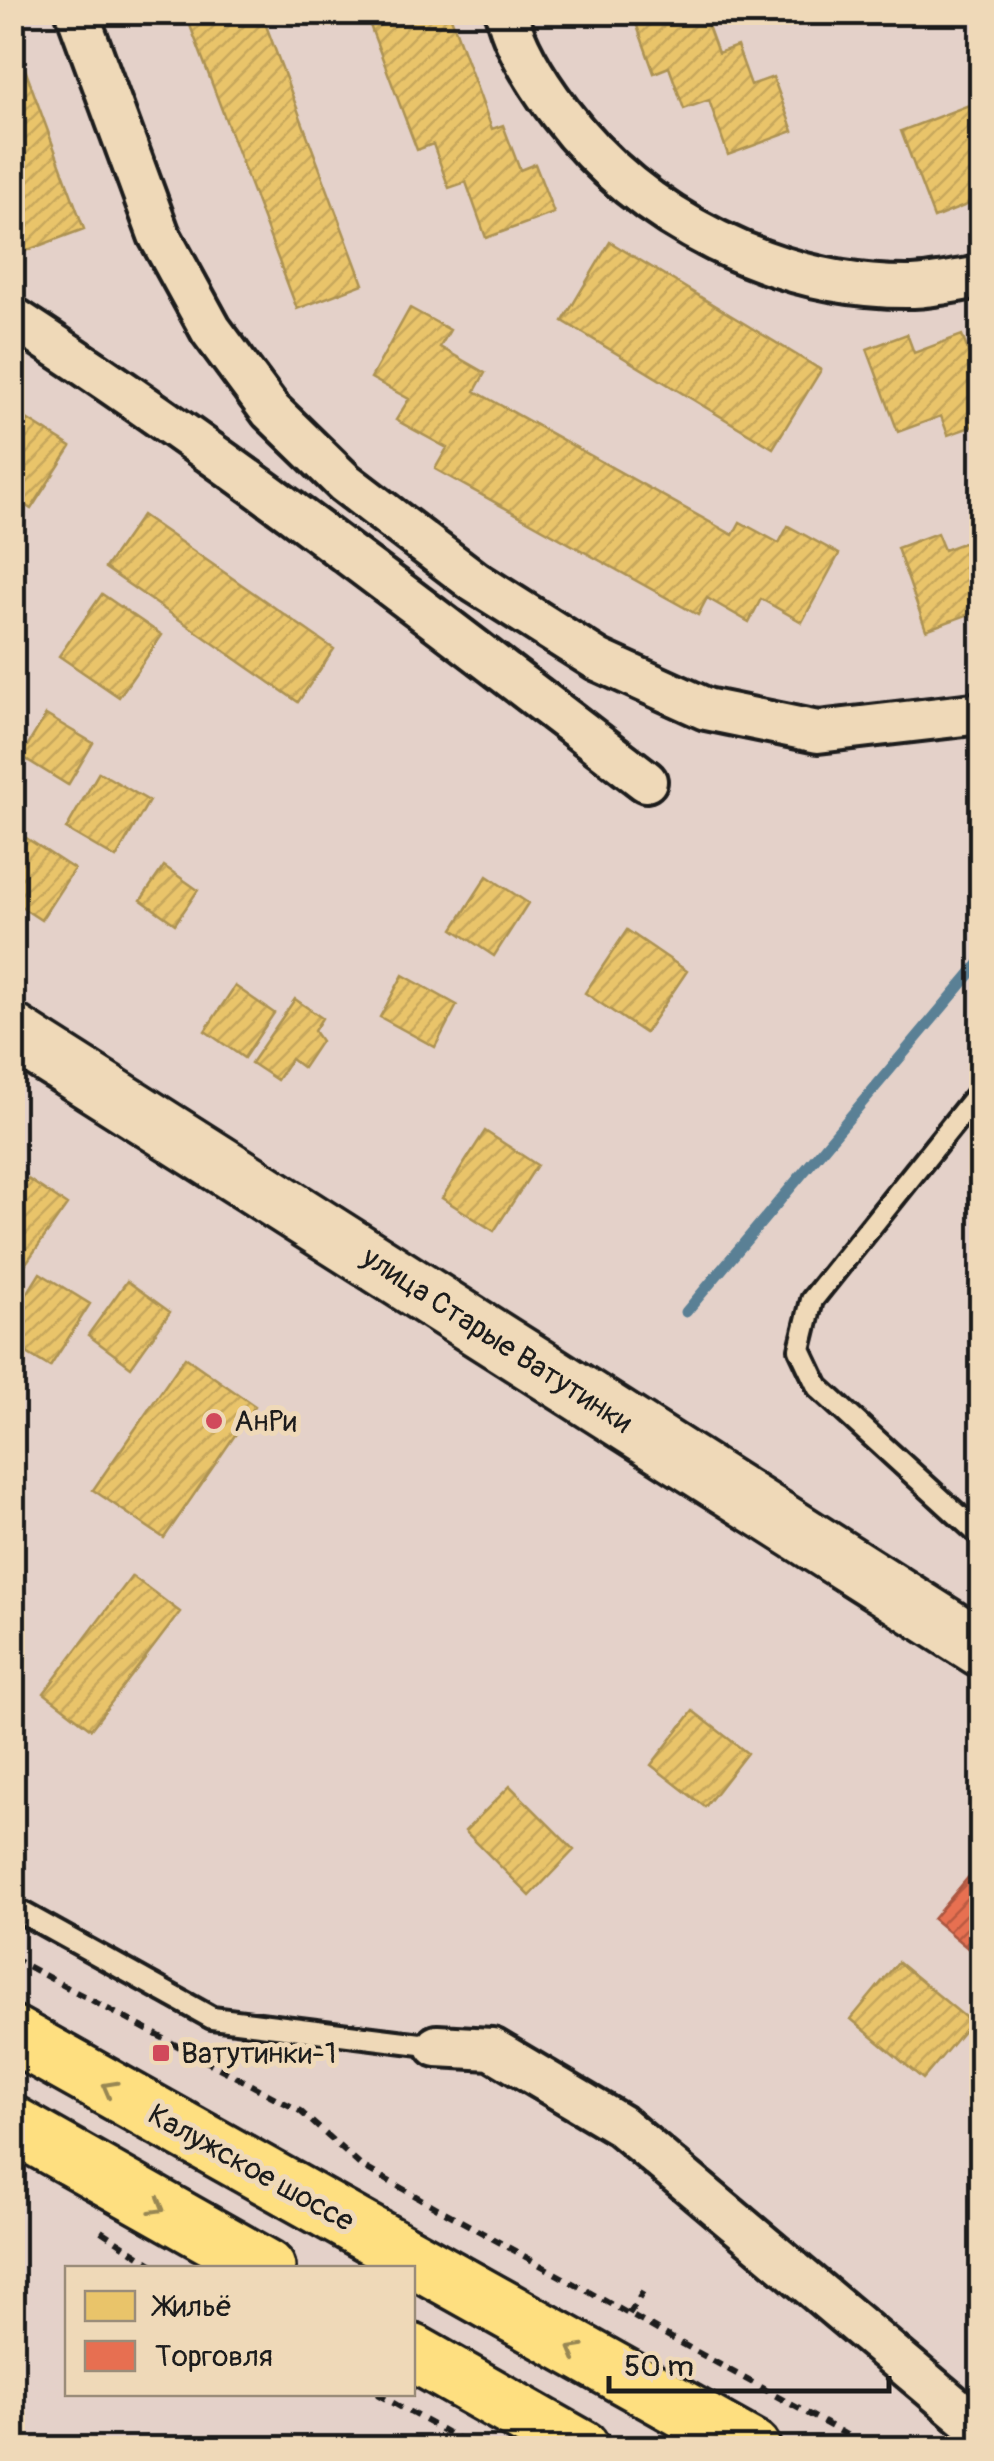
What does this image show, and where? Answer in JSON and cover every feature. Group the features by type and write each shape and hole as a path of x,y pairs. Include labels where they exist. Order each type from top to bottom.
{"highway":[{"name":"Калужское шоссе","path":"12,2034 752,2448"},
{"path":"12,2124 263,2266"},
{"path":"415,2354 581,2448"}],"main road":[{"name":"улица Старые Ватутинки","path":"12,1032 982,1649"}],"street":[{"path":"76,12 158,234 210,330 271,410 344,482 475,582 598,660 706,710 818,732 982,713"},
{"path":"506,12 539,84 586,147 638,191 704,236 778,266 848,281 914,287 982,277"},
{"path":"12,317 78,360 386,582 646,781"},
{"path":"437,2046 492,2050 620,2125 982,2430"}],"lane":[{"path":"982,1088 812,1300 800,1350 818,1387 982,1538"},
{"path":"12,1907 212,2018 437,2046"}],"path":[{"path":"12,1958 300,2111 360,2164 870,2448"},
{"path":"629,2314 643,2292"},
{"path":"381,2396 475,2448"}],"building: Жильё":[{"path":"185,12 261,12 363,284 297,309"},
{"path":"365,12 449,12 492,129 503,125 520,170 535,164 554,213 486,238 466,182 449,188 433,144 417,150"},
{"path":"632,12 703,12 718,53 737,46 751,85 773,77 793,131 728,155 709,100 684,109 669,67 654,73"},
{"path":"12,34 84,229 12,256"},
{"path":"982,100 982,199 934,218 901,131"},
{"path":"610,242 821,370 773,448 563,321"},
{"path":"410,308 450,330 440,347 485,373 475,391 733,535 740,522 779,543 788,526 839,554 802,622 761,599 749,622 707,598 698,615 435,469 447,448 396,420 409,399 371,378"},
{"path":"907,334 914,353 962,335 968,351 982,347 982,423 948,435 941,416 898,432 867,349"},
{"path":"19,414 71,447 31,509 12,497 12,424"},
{"path":"142,515 334,649 298,702 105,568"},
{"path":"937,533 944,550 982,536 982,631 978,632 972,613 926,630 897,548"},
{"path":"102,594 162,635 119,697 59,656"},
{"path":"46,715 93,743 68,785 21,756"},
{"path":"99,772 149,801 116,858 66,829"},
{"path":"17,832 74,869 41,920 12,901 12,839"},
{"path":"164,866 198,890 175,924 141,900"},
{"path":"487,876 528,903 494,956 453,929"},
{"path":"627,930 687,971 645,1033 585,993"},
{"path":"403,975 457,1005 435,1047 380,1017"},
{"path":"235,986 274,1013 244,1058 205,1031"},
{"path":"295,999 322,1018 314,1031 321,1041 303,1068 291,1059 277,1080 251,1063"},
{"path":"485,1131 537,1165 494,1231 442,1198"},
{"path":"28,1179 67,1205 12,1283 12,1200"},
{"path":"40,1273 90,1304 50,1367 12,1344 12,1318"},
{"path":"127,1281 170,1312 131,1367 88,1335"},
{"path":"185,1357 255,1406 164,1538 93,1490"},
{"path":"132,1576 180,1612 91,1729 44,1693"},
{"path":"693,1711 747,1753 705,1807 651,1765"},
{"path":"510,1786 574,1850 530,1896 465,1831"},
{"path":"898,1962 971,2022 923,2079 851,2019"}],"building: Торговля":[{"path":"982,1861 982,1960 933,1919"}],"waterway":[{"path":"686,1312 982,960"}],"place":[{"name":"АнРи","path":"214,1421"},
{"name":"Ватутинки-1","path":"161,2053"}]}
